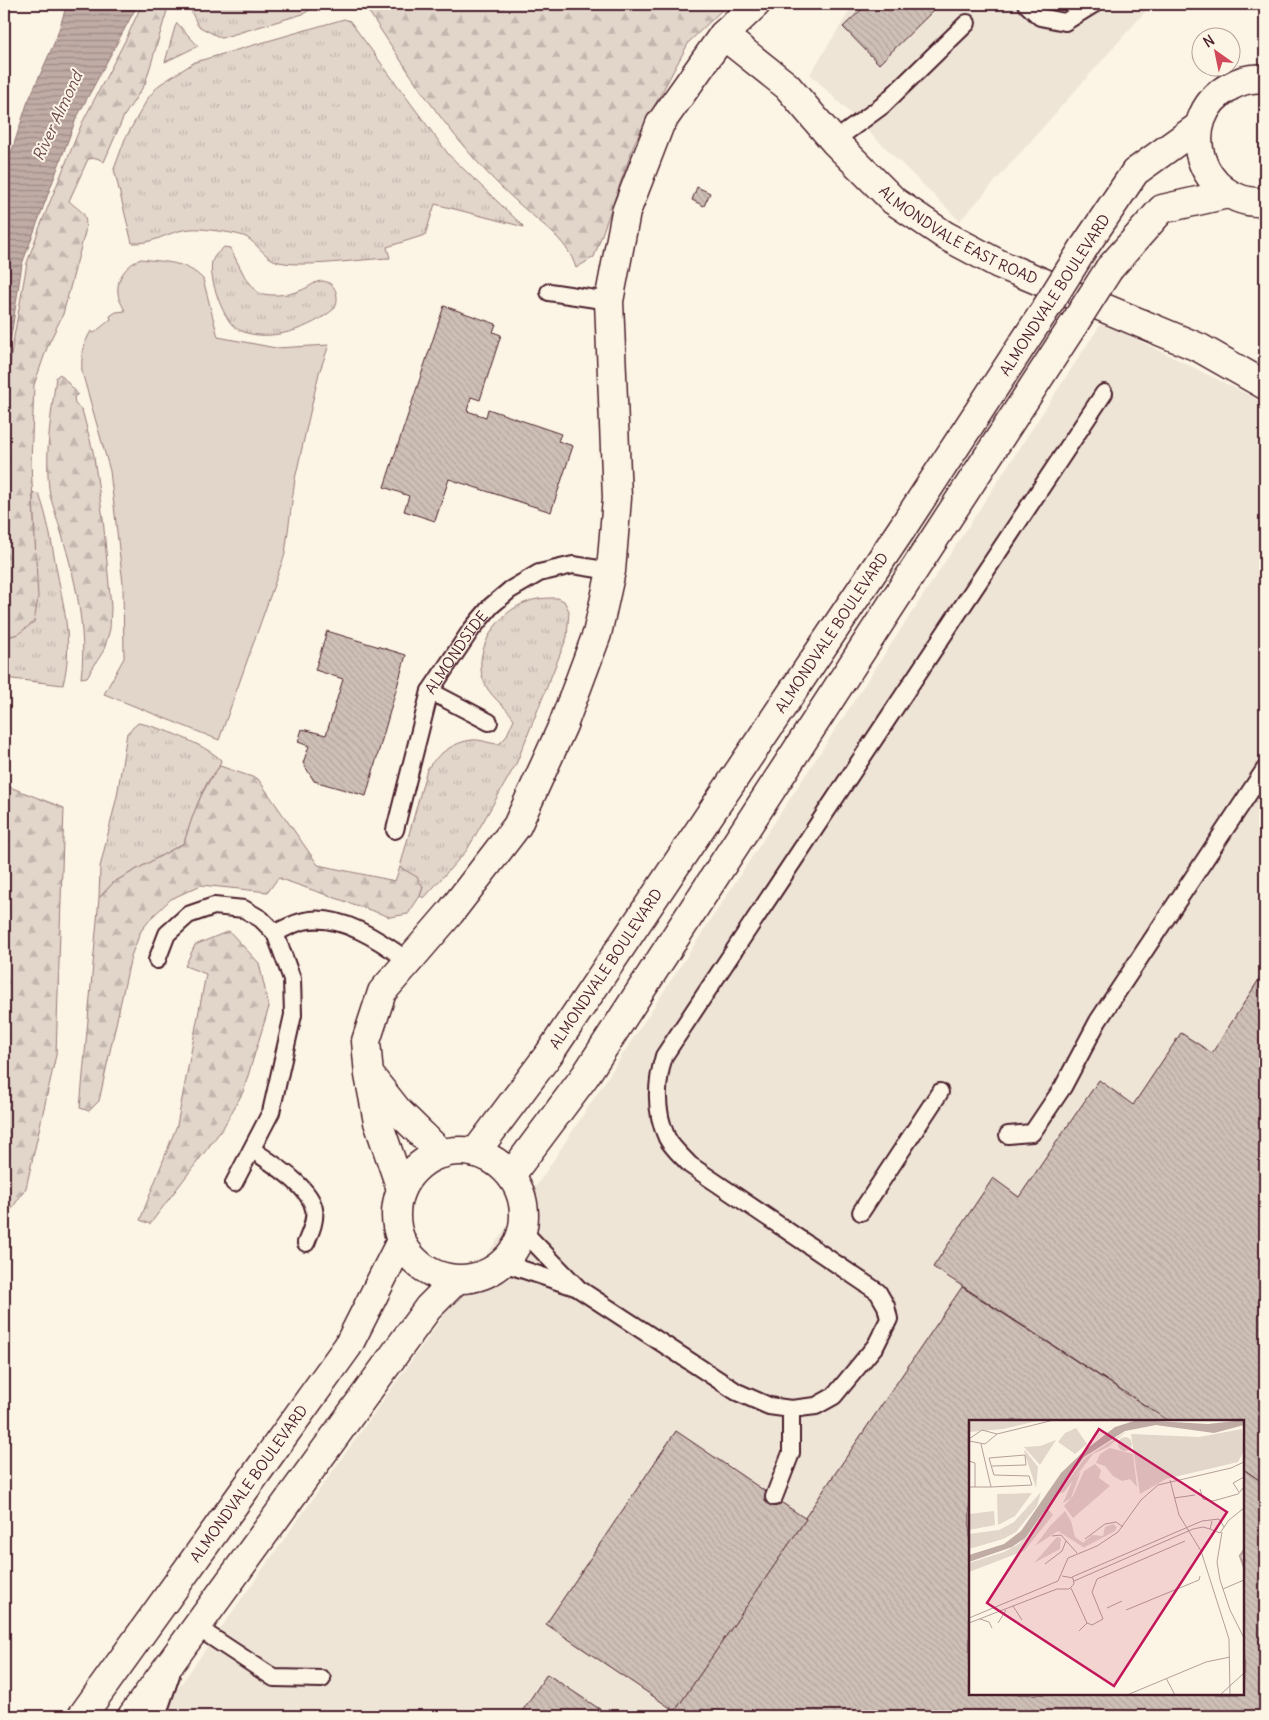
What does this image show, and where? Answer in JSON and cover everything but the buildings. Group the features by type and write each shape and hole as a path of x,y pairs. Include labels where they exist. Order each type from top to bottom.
{"street":[{"path":"401,1189 378,1122 369,1075 366,1041 382,992 450,913 517,826 563,725 594,641 611,571 617,498 609,301 626,212 660,124 723,35 756,4"},
{"name":"ALMONDVALE EAST ROAD","path":"723,35 787,86 834,141 894,201 946,236 999,264 1200,348 1265,386"},
{"path":"1265,79 1256,77 1240,81 1222,91 1207,108 1199,126 1200,156 1211,179 1228,194 1252,203 1265,202"},
{"name":"ALMONDVALE BOULEVARD","path":"476,1153 549,1054 901,530 1135,172 1199,126"},
{"name":"ALMONDVALE BOULEVARD","path":"511,1175 585,1076 929,549 1109,269 1162,210 1228,194"},
{"path":"369,1075 398,1112 442,1154"},
{"path":"459,1151 489,1157 511,1175 521,1193 525,1212 523,1232 515,1250 490,1273 473,1279 456,1280 433,1274 414,1261 401,1241 396,1224 396,1207 401,1189 411,1174 425,1161 442,1154 459,1151"},
{"name":"ALMONDVALE BOULEVARD","path":"82,1716 348,1346 401,1241"},
{"path":"132,1716 198,1628 428,1308 456,1280"}],"lane":[{"path":"1026,4 1040,17 1066,22 1094,4"},
{"path":"834,141 882,106 967,23"},
{"path":"549,292 609,301"},
{"path":"523,1232 579,1289 737,1392 770,1406 791,1409 816,1406 834,1396 876,1345 888,1319 886,1306 878,1292 690,1165 668,1140 660,1116 659,1072 664,1056 1104,393"},
{"name":"ALMONDSIDE","path":"395,830 430,691 471,630 491,606 510,590 539,573 573,565 611,571"},
{"path":"430,691 489,722"},
{"path":"1008,1135 1032,1133 1063,1087 1098,1021 1265,770"},
{"path":"157,960 167,934 188,915 214,906 244,909 261,919 275,933 292,979 293,1015 271,1112 253,1150 234,1183"},
{"path":"275,933 305,921 328,921 349,926 379,942 408,961"},
{"path":"861,1212 940,1092"},
{"path":"253,1150 294,1181 307,1196 314,1210 312,1228 306,1244"},
{"path":"503,1263 579,1289"},
{"path":"774,1497 791,1453 791,1409"},
{"path":"198,1628 274,1678 322,1679"},
{"path":"157,1716 177,1656"}],"shaded area":[{"path":"854,4 1152,4 960,221 810,74"},
{"path":"1102,322 1257,399 1265,407 1265,1716 158,1716 543,1176"}],"green space":[{"path":"142,4 169,4 145,84 124,116 104,162 97,158 88,159 69,201 83,213 86,220 85,232 63,314 48,345 34,385 31,463 38,598 34,622 18,634 4,638 4,413 12,348 27,263 82,123"},
{"path":"188,4 319,4 303,14 221,38 198,26"},
{"path":"360,4 728,4 689,42 635,142 594,257 576,268 572,257 559,239 516,201 474,159 420,89 371,15"},
{"path":"344,19 350,21 449,155 524,227 435,204 425,235 387,247 390,258 318,264 279,262 269,258 246,237 205,229 181,230 150,241 132,243 114,169 125,139 148,98 159,85 195,62"},
{"path":"177,23 198,46 165,62 175,27"},
{"path":"224,247 230,248 245,277 258,293 271,295 290,293 322,281 331,284 336,291 335,308 315,322 290,332 263,335 239,330 233,326 223,310 212,278 212,262"},
{"path":"141,259 182,266 203,279 218,337 276,348 329,345 319,373 295,479 285,554 219,740 104,694 124,658 123,584 110,471 82,372 82,356 84,346 91,331 94,333 111,319 110,316 116,312 125,311 118,295 119,282 127,268"},
{"path":"60,374 78,394 74,397 75,404 82,410 93,451 103,518 111,607 110,629 104,650 87,677 81,678 83,655 79,609 70,563 50,496 48,481 50,422 56,377"},
{"path":"33,493 39,494 45,513 65,615 68,642 63,685 4,678 4,638 18,634 35,548"},
{"path":"558,598 564,601 569,611 567,637 516,764 467,850 424,898 420,896 423,887 400,867 427,769 441,754 458,743 475,740 499,744 506,737 514,719 485,685 481,667 485,644 498,622 517,607 534,600"},
{"path":"138,723 169,732 193,742 221,760 217,770 203,790 184,843 114,882 99,898 100,867 117,796 127,733"},
{"path":"220,766 258,779 318,865 395,881 400,867 417,877 423,887 420,896 408,914 390,917 278,878 268,892 201,885 171,899 152,917 141,931 131,956 99,1101 89,1111 80,1108 99,898 114,882 184,843 194,812 213,775"},
{"path":"7,786 64,808 56,1055 26,1188 4,1220 4,852"},
{"path":"229,931 259,963 269,1007 243,1092 223,1128 150,1224 140,1220 177,1125 206,974 185,966 195,945"}],"water":[{"name":"River Almond","path":"67,4 138,4 76,119 22,264 4,383 4,175 27,104 56,39"}]}
